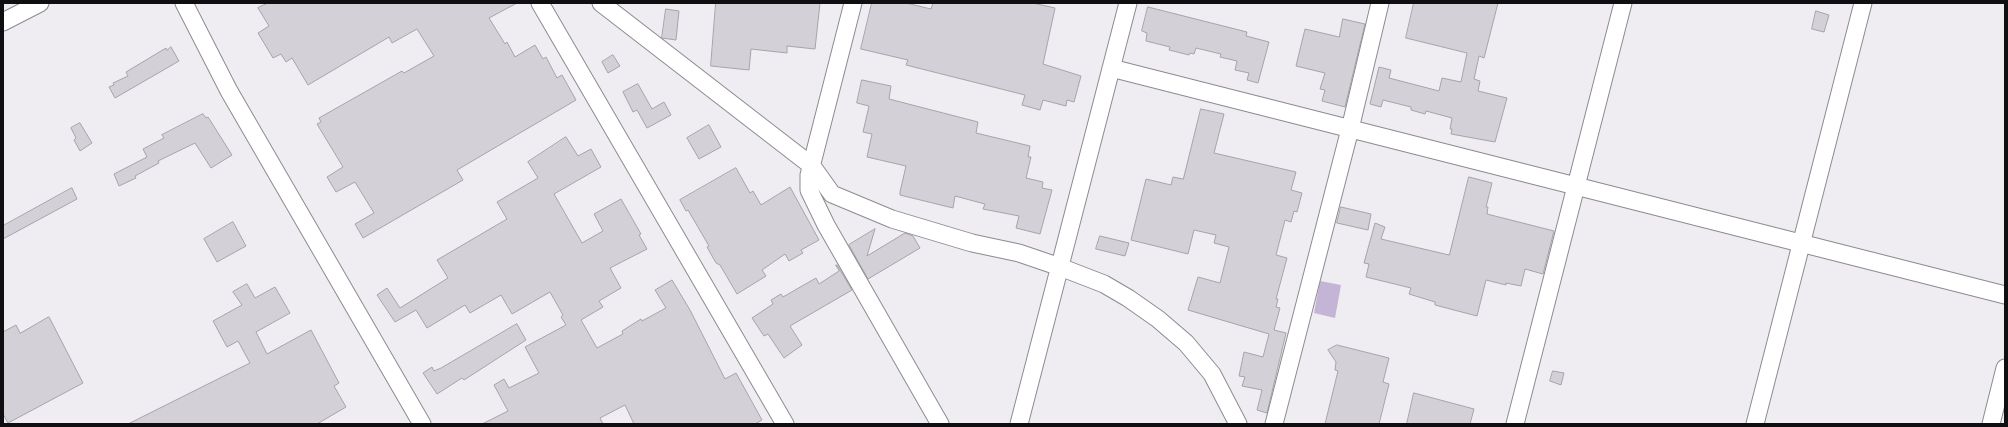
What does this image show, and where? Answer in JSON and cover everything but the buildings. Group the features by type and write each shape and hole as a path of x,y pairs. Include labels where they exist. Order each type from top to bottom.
{"street":[{"path":"3,22 40,3"},
{"path":"184,3 229,91 422,424"},
{"path":"540,3 785,424"},
{"path":"601,3 812,166 832,194 892,219 972,243 1019,253 1060,267 1104,284 1128,298 1158,320 1180,339 1212,374 1238,424"},
{"path":"853,3 809,175 809,190 815,205 849,269 940,424"},
{"path":"1018,424 1128,3"},
{"path":"1274,424 1350,128 1380,3"},
{"path":"1514,424 1623,3"},
{"path":"1755,424 1863,3"},
{"path":"1112,68 2005,295"},
{"path":"1991,424 2005,368"}],"shaded area":[{"path":"1320,281 1341,285 1335,318 1314,313"}]}
